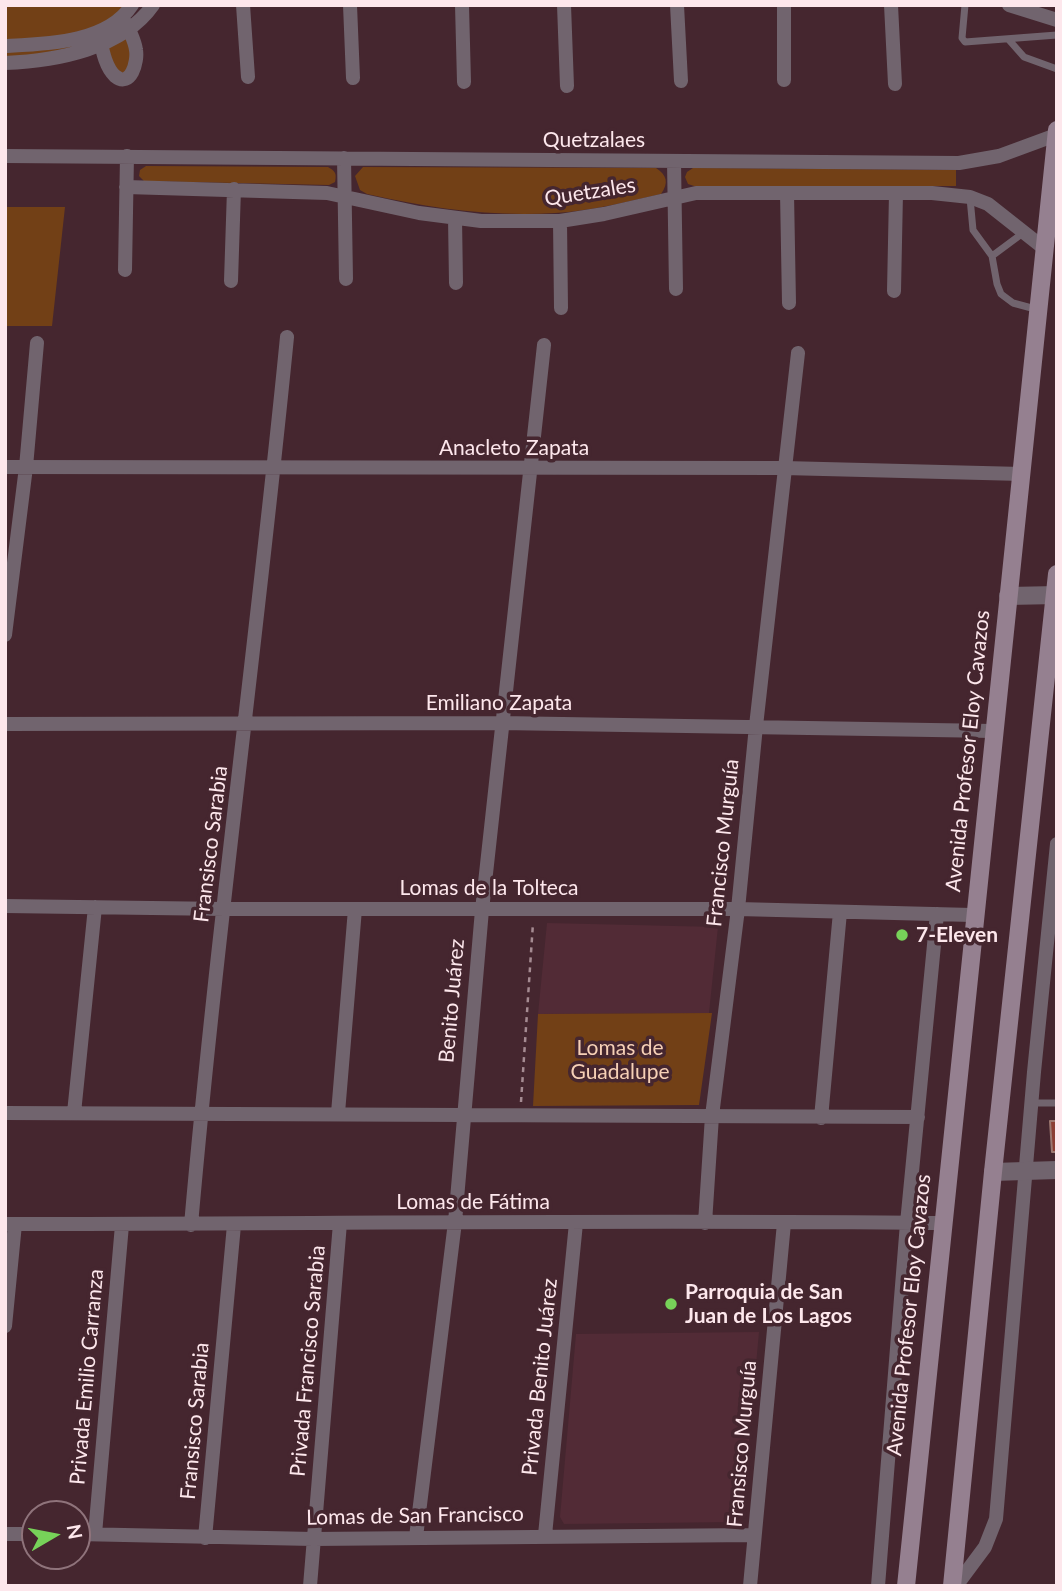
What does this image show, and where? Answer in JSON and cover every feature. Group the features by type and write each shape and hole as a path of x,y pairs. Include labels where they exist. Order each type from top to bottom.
{"main road":[{"name":"Avenida Profesor Eloy Cavazos","path":"906,1586 940,1223 1057,132"},
{"path":"954,1586 993,1172 1057,574"}],"street":[{"path":"5,63 58,57 100,37 153,5"},
{"path":"243,5 248,77"},
{"path":"350,5 353,78"},
{"path":"462,5 464,82"},
{"path":"564,5 567,86"},
{"path":"677,5 681,81"},
{"path":"784,5 784,80"},
{"path":"891,5 895,85"},
{"path":"1009,5 1057,20"},
{"path":"100,37 110,70 116,77 128,78 137,62 129,18"},
{"path":"5,46 59,43 100,37"},
{"name":"Quetzalaes","path":"5,156 963,163 999,156 1057,132"},
{"path":"125,270 127,156"},
{"path":"344,158 346,279"},
{"path":"674,161 676,289"},
{"name":"Quetzales","path":"126,187 318,192 386,208 455,218 501,221 560,220 696,193 932,193 970,197 988,204 1045,249"},
{"path":"231,281 234,189"},
{"path":"788,193 789,303"},
{"path":"894,291 896,193"},
{"path":"455,218 456,283"},
{"path":"560,220 561,308"},
{"path":"274,468 287,337"},
{"path":"5,635 26,467 37,343"},
{"path":"532,469 544,345"},
{"name":"Francisco Murguía","path":"705,1223 712,1116 738,909 755,726 798,353"},
{"name":"Anacleto Zapata","path":"5,467 784,468 1022,474"},
{"name":"Fransisco Sarabia","path":"191,1225 200,1114 274,468"},
{"name":"Benito Juárez","path":"416,1537 455,1222 501,723 532,469"},
{"path":"1008,596 1056,595"},
{"name":"Emiliano Zapata","path":"5,724 501,723 993,731"},
{"path":"954,1586 985,1547 996,1519 1032,1103 1051,973 1057,844"},
{"name":"Lomas de la Tolteca","path":"5,906 738,909 972,915"},
{"path":"74,1113 95,907"},
{"path":"338,1114 355,909"},
{"path":"821,1118 840,912"},
{"path":"878,1586 907,1223 937,914"},
{"path":"5,1113 918,1117"},
{"path":"993,1172 1057,1170"},
{"name":"Privada Francisco Sarabia","path":"310,1586 340,1223"},
{"name":"Privada Benito Juárez","path":"545,1535 576,1223"},
{"name":"Fransisco Murguía","path":"750,1586 784,1223"},
{"name":"Lomas de Fátima","path":"10,1224 940,1223"},
{"path":"5,1326 10,1224"},
{"name":"Privada Emilio Carranza","path":"95,1534 122,1225"},
{"name":"Fransisco Sarabia","path":"205,1538 234,1225"},
{"name":"Lomas de San Francisco","path":"91,1534 313,1539 754,1535"}],"lane":[{"path":"965,5 963,41 1057,35"},
{"path":"1009,40 1024,57 1057,69"},
{"path":"970,197 974,230 992,256 1001,294 1013,303 1039,310"},
{"path":"992,256 1023,233"},
{"path":"1032,1103 1057,1103"}],"path":[{"path":"521,1114 534,909"}],"shaded area":[{"path":"547,923 718,927 709,1013 538,1014"},
{"path":"759,1332 742,1518 736,1522 564,1524 560,1517 576,1334"}],"green space":[{"path":"5,5 132,5 124,17 137,52 121,79 101,43 5,63"},
{"path":"146,166 328,167 336,176 335,182 329,185 144,181 139,176 140,170"},
{"path":"363,167 656,168 665,176 666,183 661,194 608,206 555,213 507,214 437,207 367,194 360,190 355,176"},
{"path":"693,168 956,170 956,186 694,186 688,184 685,177"},
{"path":"5,207 65,207 52,326 5,326"},
{"name":"Lomas de Guadalupe","path":"712,1013 699,1105 533,1106 538,1014"}],"building":[{"path":"1050,1121 1057,1121 1057,1152 1052,1152"}],"place":[{"name":"7-Eleven","path":"902,935"},
{"name":"Parroquia de San Juan de Los Lagos","path":"671,1304"}]}
